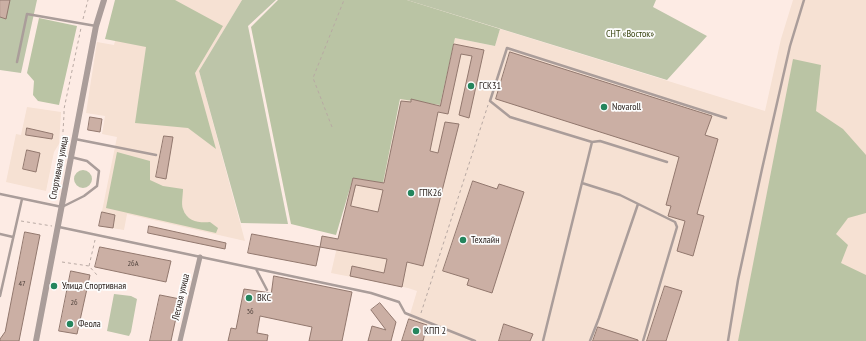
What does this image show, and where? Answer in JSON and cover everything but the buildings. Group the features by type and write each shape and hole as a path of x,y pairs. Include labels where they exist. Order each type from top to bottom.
{"street":[{"name":"Спортивная улица","path":"36,341 96,26 104,0"},
{"name":"Лесная улица","path":"180,341 200,257"}],"lane":[{"path":"728,341 738,280 756,198 790,46 804,0"},
{"path":"17,62 27,14 96,26"},
{"path":"667,162 600,141 592,142 510,117 490,101 507,48 726,118"},
{"path":"75,139 156,155"},
{"path":"543,341 592,142"},
{"path":"0,194 62,207 84,196 97,186 99,171 87,161 71,157"},
{"path":"582,183 638,204 675,222 677,227 643,341"},
{"path":"0,296 22,199"},
{"path":"590,341 638,204"},
{"path":"58,227 371,293 399,302 405,313 475,341"},
{"path":"0,234 13,237"},
{"path":"256,269 267,290"}],"path":[{"path":"59,185 64,109 88,0"},
{"path":"332,127 313,78 344,0"},
{"path":"419,318 490,101"},
{"path":"17,220 51,226"},
{"path":"89,266 96,235"},
{"path":"62,262 89,266 97,275"}],"shaded area":[{"path":"126,0 242,0 199,71 245,241 127,214 124,230 99,226 117,137 102,134 105,116 86,113 97,42 114,45"},
{"path":"793,0 866,0 866,341 402,341 417,291 331,273 353,178 383,182 401,97 440,105 455,38 495,46 500,29 765,111 781,39"},
{"path":"27,107 61,112 59,144 54,152 46,191 6,182 16,134 21,135"}],"green space":[{"path":"0,0 37,0 21,73 0,70"},
{"path":"115,0 175,0 223,26 195,73 216,149 188,128 135,123 146,47 105,39"},
{"path":"242,0 276,0 248,26 288,224 241,223 199,71"},
{"path":"278,0 407,0 500,29 495,46 455,38 440,105 400,99 383,183 353,178 336,235 291,224 251,27"},
{"name":"СНТ «Восток»","path":"407,0 656,0 653,7 707,36 667,80"},
{"path":"39,18 77,26 59,105 38,101 33,95 34,81 27,73"},
{"path":"793,59 821,65 816,111 843,129 866,155 866,213 848,218 836,234 848,245 841,263 866,275 866,341 738,341"},
{"path":"117,152 150,161 150,180 163,186 183,189 182,205 188,217 194,221 210,222 218,228 216,233 106,208"},
{"path":"79,170 87,170 92,175 90,186 87,188 79,188 74,183 74,175"},
{"path":"114,294 131,296 137,299 129,336 107,331"}],"place":[{"name":"ГСК31","path":"471,86"},
{"name":"Novaroll","path":"604,107"},
{"name":"ГПК26","path":"411,193"},
{"name":"Техлайн","path":"463,240"},
{"name":"Улица Спортивная","path":"54,286"},
{"name":"ВКС","path":"249,298"},
{"name":"Феола","path":"70,324"},
{"name":"КПП 2","path":"416,331"}]}
